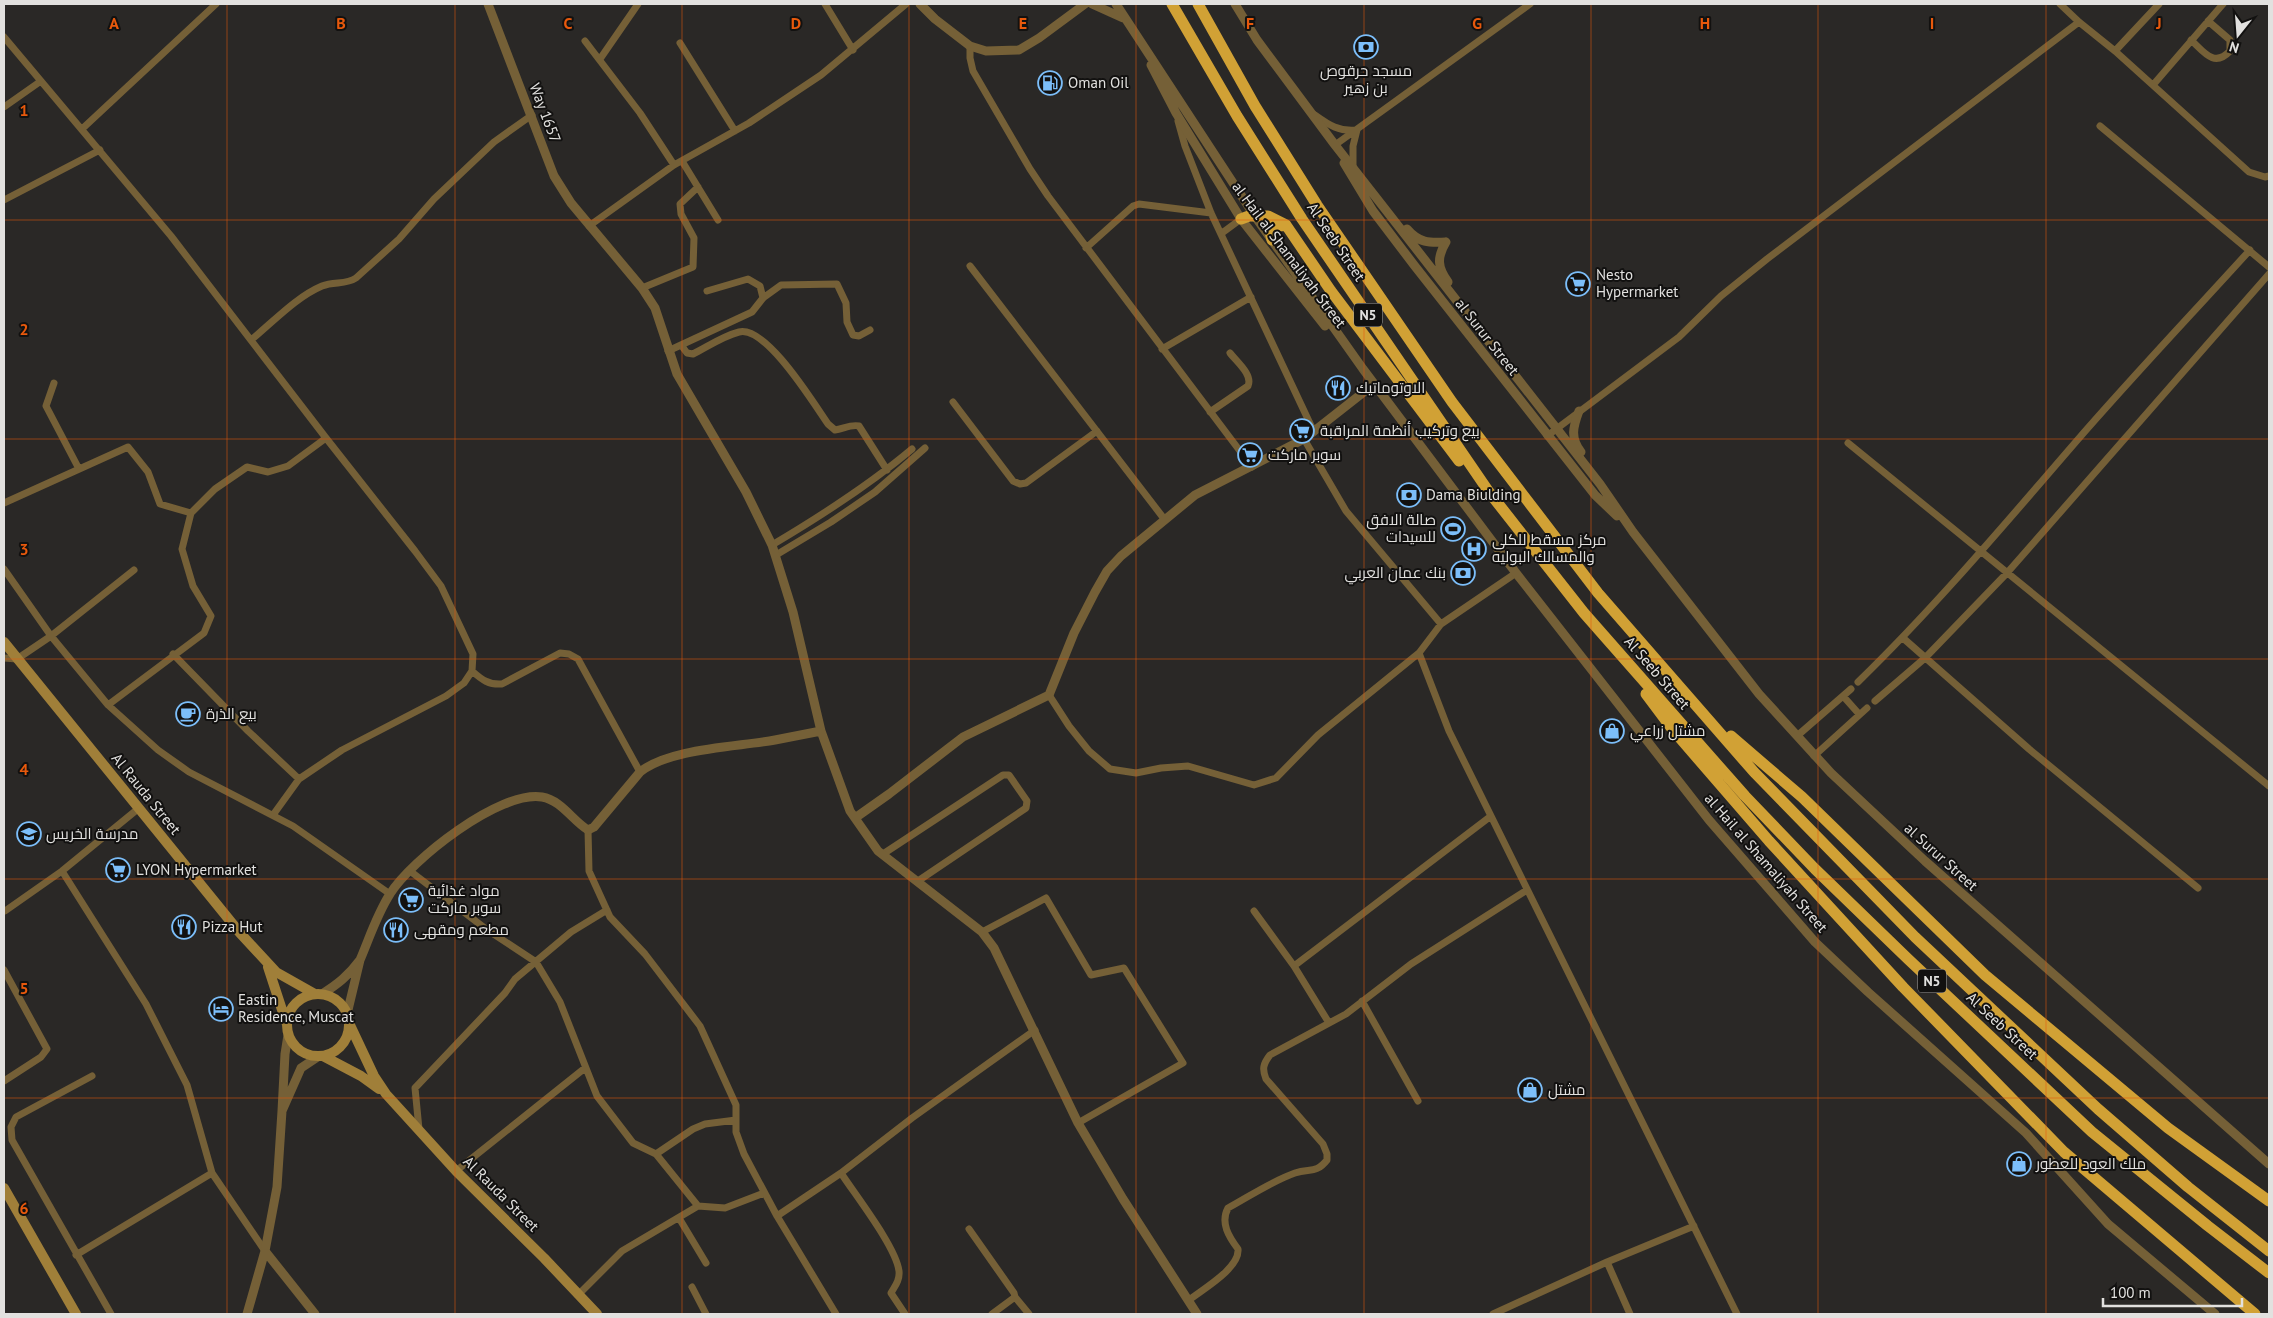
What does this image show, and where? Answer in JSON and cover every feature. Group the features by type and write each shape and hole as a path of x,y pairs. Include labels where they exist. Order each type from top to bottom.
{"highway":[{"name":"Al Seeb Street","path":"1172,4 1237,116 1302,219 1489,492 1584,613 1745,796 1815,869 1908,959 2092,1132 2269,1273"},
{"name":"Al Seeb Street","path":"1198,4 1255,106 1317,205 1452,402 1598,593 1754,772 1915,937 2098,1109 2188,1187 2269,1251"},
{"path":"1248,217 1268,216 1286,225 1331,291 1475,482 1489,492"},
{"path":"1272,240 1270,232 1272,227 1286,225"},
{"path":"1584,613 1673,730 1769,841 1903,987 2064,1152 2254,1314"},
{"path":"1698,707 1802,798 1985,975 2168,1128 2269,1201"}],"main road":[{"name":"Al Rauda Street","path":"4,642 267,964 291,981 318,994"},
{"name":"Al Rauda Street","path":"267,964 287,1030"},
{"path":"318,994 332,998 341,1004 348,1018 345,1040 340,1048 321,1056 306,1054 295,1046 287,1030 288,1014 295,1004 304,997 318,994"},
{"name":"Al Rauda Street","path":"348,1018 374,1076 386,1094 456,1171 597,1314"},
{"name":"Al Rauda Street","path":"321,1056 361,1076 386,1094"},
{"path":"4,1188 76,1314"}],"street":[{"path":"82,129 216,4"},
{"name":"Way 1657","path":"488,4 554,176 571,203 589,226 642,288 662,326 668,351 677,374 746,492 772,545 807,666 821,731 854,818 882,854 982,932 994,948 1078,1123 1123,1199 1198,1314"},
{"path":"600,59 638,4"},
{"path":"834,4 826,6 852,50"},
{"path":"589,226 674,165 792,96 852,50 906,4"},
{"path":"920,4 935,19 970,46 986,51 1019,50 1040,38 1085,4"},
{"path":"1092,4 1124,18"},
{"name":"al Hail al Shamaliyah Street","path":"1116,4 1142,47 1196,147 1336,341 1362,369"},
{"name":"al Surur Street","path":"1236,4 1257,40 1312,114 1600,484 1633,532 1730,659 1814,756 1869,811 1925,862 2269,1164"},
{"path":"1336,145 1530,4"},
{"path":"2060,4 2153,84 2249,172 2265,177 2269,176"},
{"path":"2115,51 2159,4"},
{"path":"2153,84 2223,4"},
{"path":"2191,40 2211,58 2217,60 2224,58 2230,52 2230,40 2208,21"},
{"path":"1547,436 1679,337 1721,296 1767,259 2079,22"},
{"path":"4,37 100,150 415,550 441,586 472,654 472,672 464,683 446,696 342,750 299,779 272,815"},
{"path":"585,41 640,113 674,165"},
{"path":"680,43 735,131"},
{"path":"970,46 970,58 978,80 1030,169 1086,248 1252,467"},
{"name":"al Hail al Shamaliyah Street","path":"1142,47 1160,69 1248,217 1272,240 1362,369 1516,573 1709,820 1815,942 1868,992 2026,1133 2108,1224 2214,1314"},
{"path":"4,107 41,81"},
{"path":"1176,112 1185,146 1211,213 1314,432"},
{"path":"1312,114 1334,128 1344,131 1357,130"},
{"path":"251,340 293,305 321,286 331,283 351,282 356,278 400,239 434,198 494,142 532,115"},
{"path":"2100,126 2269,267"},
{"path":"1353,167 1353,146 1357,130"},
{"name":"al Surur Street","path":"1336,145 1354,183 1373,211 1547,436 1595,494 1633,532"},
{"path":"4,200 100,150"},
{"path":"682,161 718,220"},
{"path":"642,288 693,267 694,238 681,214 680,204 698,187"},
{"path":"1086,248 1133,206 1139,204 1211,213"},
{"path":"1222,234 1248,217"},
{"path":"1394,219 1403,224 1412,235 1422,242 1446,242 1438,255 1438,265 1444,277 1511,361 1514,374"},
{"path":"1858,682 1903,638 1981,552 2075,442 2250,250"},
{"path":"970,266 1165,520"},
{"path":"1875,701 1925,658 2007,573 2269,274"},
{"path":"708,291 748,279 760,286 763,298"},
{"path":"668,351 752,312 763,298 781,285 837,284 846,302 847,322 853,335 859,336 870,330"},
{"path":"1162,349 1251,296"},
{"path":"681,345 687,353 693,354 739,332 749,332 762,340 795,377 834,430 843,429 854,424 859,426 886,470"},
{"path":"1210,412 1248,386 1250,382 1249,377 1230,353"},
{"path":"54,383 46,406 79,469"},
{"path":"854,818 889,794 963,737 1049,696 1074,633 1107,571 1121,556 1195,496 1304,439 1374,384"},
{"path":"953,402 1013,481 1020,484 1026,483 1097,431"},
{"path":"1579,411 1573,426 1573,437 1578,447 1596,470 1600,484"},
{"path":"108,705 173,654 204,633 211,616 192,586 182,549 191,513 215,489 247,467 268,472 288,466 326,438"},
{"path":"1304,439 1346,511 1441,624"},
{"path":"1848,443 2269,786"},
{"path":"4,503 128,447 148,472 160,504 191,513"},
{"path":"776,555 831,522 875,492 925,448"},
{"path":"772,545 838,505 912,449"},
{"path":"4,569 51,636 108,705 158,750 189,772 293,826 390,894"},
{"path":"4,658 17,659 51,636 134,570"},
{"path":"1049,696 1088,751 1110,769 1136,773 1161,768 1188,766 1254,785 1276,778 1318,735 1418,653 1441,624 1516,573"},
{"path":"1903,638 2029,749 2198,888"},
{"path":"472,672 481,680 493,685 502,684 560,653 569,654 578,659 640,772"},
{"path":"1418,653 1449,731 1737,1314"},
{"path":"173,654 248,731 299,779"},
{"path":"1797,736 1851,689"},
{"path":"1843,696 1859,714"},
{"path":"1814,756 1867,708"},
{"path":"588,830 594,826 640,772 650,765 672,758 821,731"},
{"path":"882,854 1003,775 1009,775 1028,801 1026,808 918,881"},
{"path":"318,994 336,986 348,976 360,960 390,894 410,871 438,844 477,818 500,807 529,797 543,797 552,801 588,830 589,871 610,917 645,954 700,1026 736,1106 736,1132 744,1154 776,1216 836,1314"},
{"path":"5,911 62,871 138,808"},
{"path":"1294,966 1491,816"},
{"path":"62,871 146,1004 183,1076 212,1173 265,1251 315,1314"},
{"path":"410,871 486,929 536,962 560,1002 597,1096 633,1142 656,1154 698,1206"},
{"path":"1189,1300 1231,1268 1237,1260 1238,1249 1231,1239 1224,1215 1228,1208 1285,1177 1298,1172 1315,1171 1326,1160 1327,1154 1323,1144 1266,1079 1263,1071 1264,1064 1270,1056 1329,1023 1411,964 1527,890"},
{"path":"982,932 1046,898 1092,975 1124,968 1182,1063 1078,1123"},
{"path":"420,1131 415,1088 498,1000 515,979 571,932 607,910"},
{"path":"1254,911 1294,966 1329,1023"},
{"path":"348,1018 360,960"},
{"path":"4,970 47,1049 41,1057 4,1081"},
{"path":"1362,1001 1418,1101"},
{"path":"247,1314 265,1251 277,1188 287,1030"},
{"path":"776,1216 841,1173 912,1118 1035,1030"},
{"path":"282,1111 296,1075 301,1068 321,1056"},
{"path":"456,1171 585,1068"},
{"path":"92,1076 16,1117 11,1127 12,1140 111,1314"},
{"path":"656,1154 693,1129 705,1124 736,1120"},
{"path":"76,1255 212,1173"},
{"path":"841,1173 892,1251 899,1272 898,1282 891,1293 905,1314"},
{"path":"578,1295 622,1251 698,1206 725,1208 764,1193"},
{"path":"679,1218 706,1263"},
{"path":"1493,1314 1607,1262 1694,1226"},
{"path":"969,1229 1009,1285 1015,1297 1029,1314"},
{"path":"1607,1262 1630,1314"},
{"path":"692,1287 706,1314"},
{"path":"992,1314 1015,1297"}],"place":[{"name":"مسجد حرقوص بن زهير","path":"1366,47"},
{"name":"Oman Oil","path":"1050,83"},
{"name":"Nesto Hypermarket","path":"1578,284"},
{"name":"الاوتوماتيك","path":"1338,388"},
{"name":"بيع وتركيب أنظمة المراقبة","path":"1302,431"},
{"name":"سوبر ماركت","path":"1250,455"},
{"name":"Dama Biulding","path":"1409,495"},
{"name":"صالة الافق للسيدات","path":"1453,529"},
{"name":"مركز مسقط للكلى والمسالك البوليه","path":"1474,549"},
{"name":"بنك عمان العربي","path":"1463,573"},
{"name":"بيع الذرة","path":"188,714"},
{"name":"مشتل زراعي","path":"1612,731"},
{"name":"مدرسة الخريس","path":"29,834"},
{"name":"LYON Hypermarket","path":"118,870"},
{"name":"مواد غذائية سوبر ماركت","path":"411,900"},
{"name":"Pizza Hut","path":"184,927"},
{"name":"مطعم ومقهى","path":"396,930"},
{"name":"Eastin Residence, Muscat","path":"221,1009"},
{"name":"مشتل","path":"1530,1090"},
{"name":"ملك العود للعطور","path":"2019,1164"}]}
